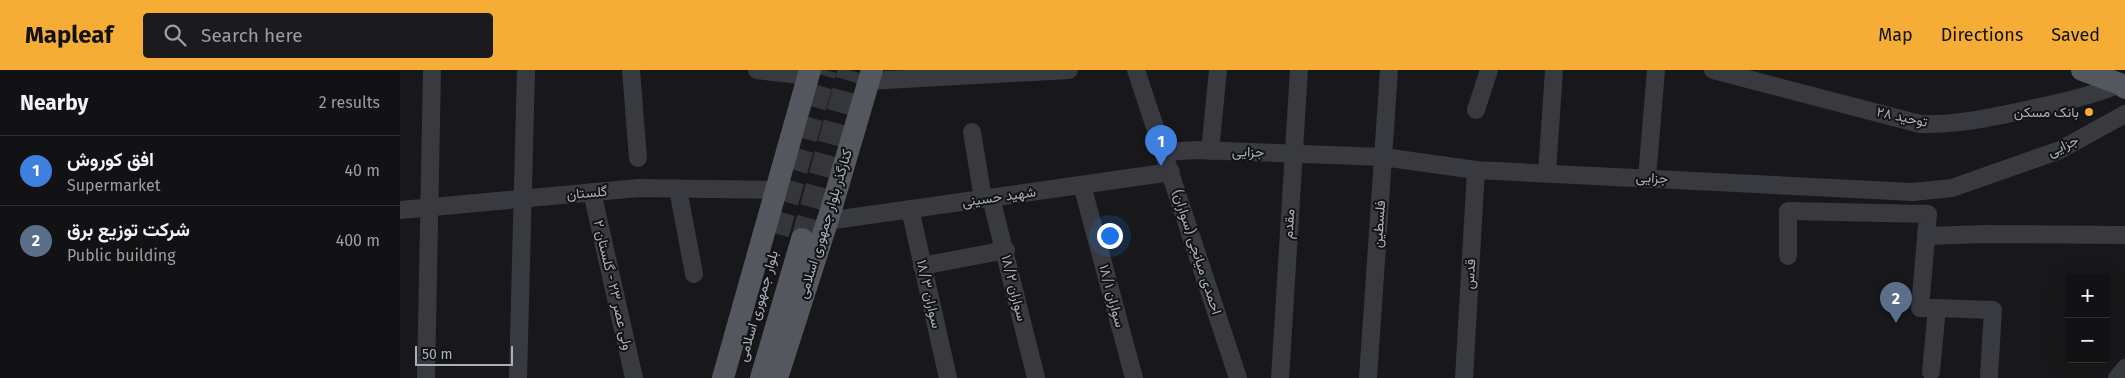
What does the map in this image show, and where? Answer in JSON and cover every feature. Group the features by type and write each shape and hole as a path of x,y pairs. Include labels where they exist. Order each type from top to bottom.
{"main road":[{"path":"2091,71 2123,86"},
{"path":"723,378 809,73"},
{"name":"کنارگذر بلوار جمهوری اسلامی","path":"778,378 870,76"},
{"name":"بلوار جمهوری اسلامی","path":"737,378 778,234"},
{"name":"بلوار جمهوری اسلامی","path":"761,378 802,239"}],"street":[{"path":"426,378 432,70"},
{"path":"518,378 526,70"},
{"path":"631,70 638,158"},
{"path":"757,70 809,73"},
{"path":"870,76 1069,70"},
{"name":"احمدی میانجی (سواران)","path":"1136,70 1238,378"},
{"path":"1210,151 1218,70"},
{"name":"مقدم","path":"1280,378 1299,70"},
{"name":"فلسطین","path":"1368,378 1389,70"},
{"path":"1476,110 1490,70"},
{"path":"1547,173 1554,70"},
{"path":"1647,178 1656,70"},
{"name":"توحید ۲۸","path":"1713,70 1920,124 1940,125 1979,120 2094,95 2123,86"},
{"name":"جزایی","path":"1163,152 1210,151 1383,157 1476,170 1913,192 1952,188 2060,150 2125,114"},
{"name":"سواران ۱۸/۲","path":"972,132 987,198 1006,250 1036,378"},
{"name":"قدس","path":"1464,378 1476,170"},
{"name":"شهید حسینی","path":"827,221 1171,172"},
{"name":"سواران ۱۸/۱","path":"1082,185 1134,378"},
{"name":"گلستان","path":"400,210 639,188 775,190"},
{"path":"678,189 694,274"},
{"name":"ولی عصر ۲۳ - گلستان ۲","path":"592,192 634,378"},
{"name":"سواران ۱۸/۳","path":"910,209 948,378"},
{"path":"1788,256 1788,211 1928,214 1920,308 1992,310 1989,376"},
{"path":"1926,236 1985,234 2125,235"},
{"path":"922,266 1006,250"},
{"path":"1931,372 1937,308"},
{"path":"2117,378 2125,368"}],"tunnel":[{"path":"778,234 826,70"},
{"path":"802,239 849,70"}],"place":[{"name":"بانک مسکن","path":"2089,112"},
{"name":"افق کوروش","path":"1161,166"},
{"name":"شرکت توزیع برق","path":"1896,323"}]}
